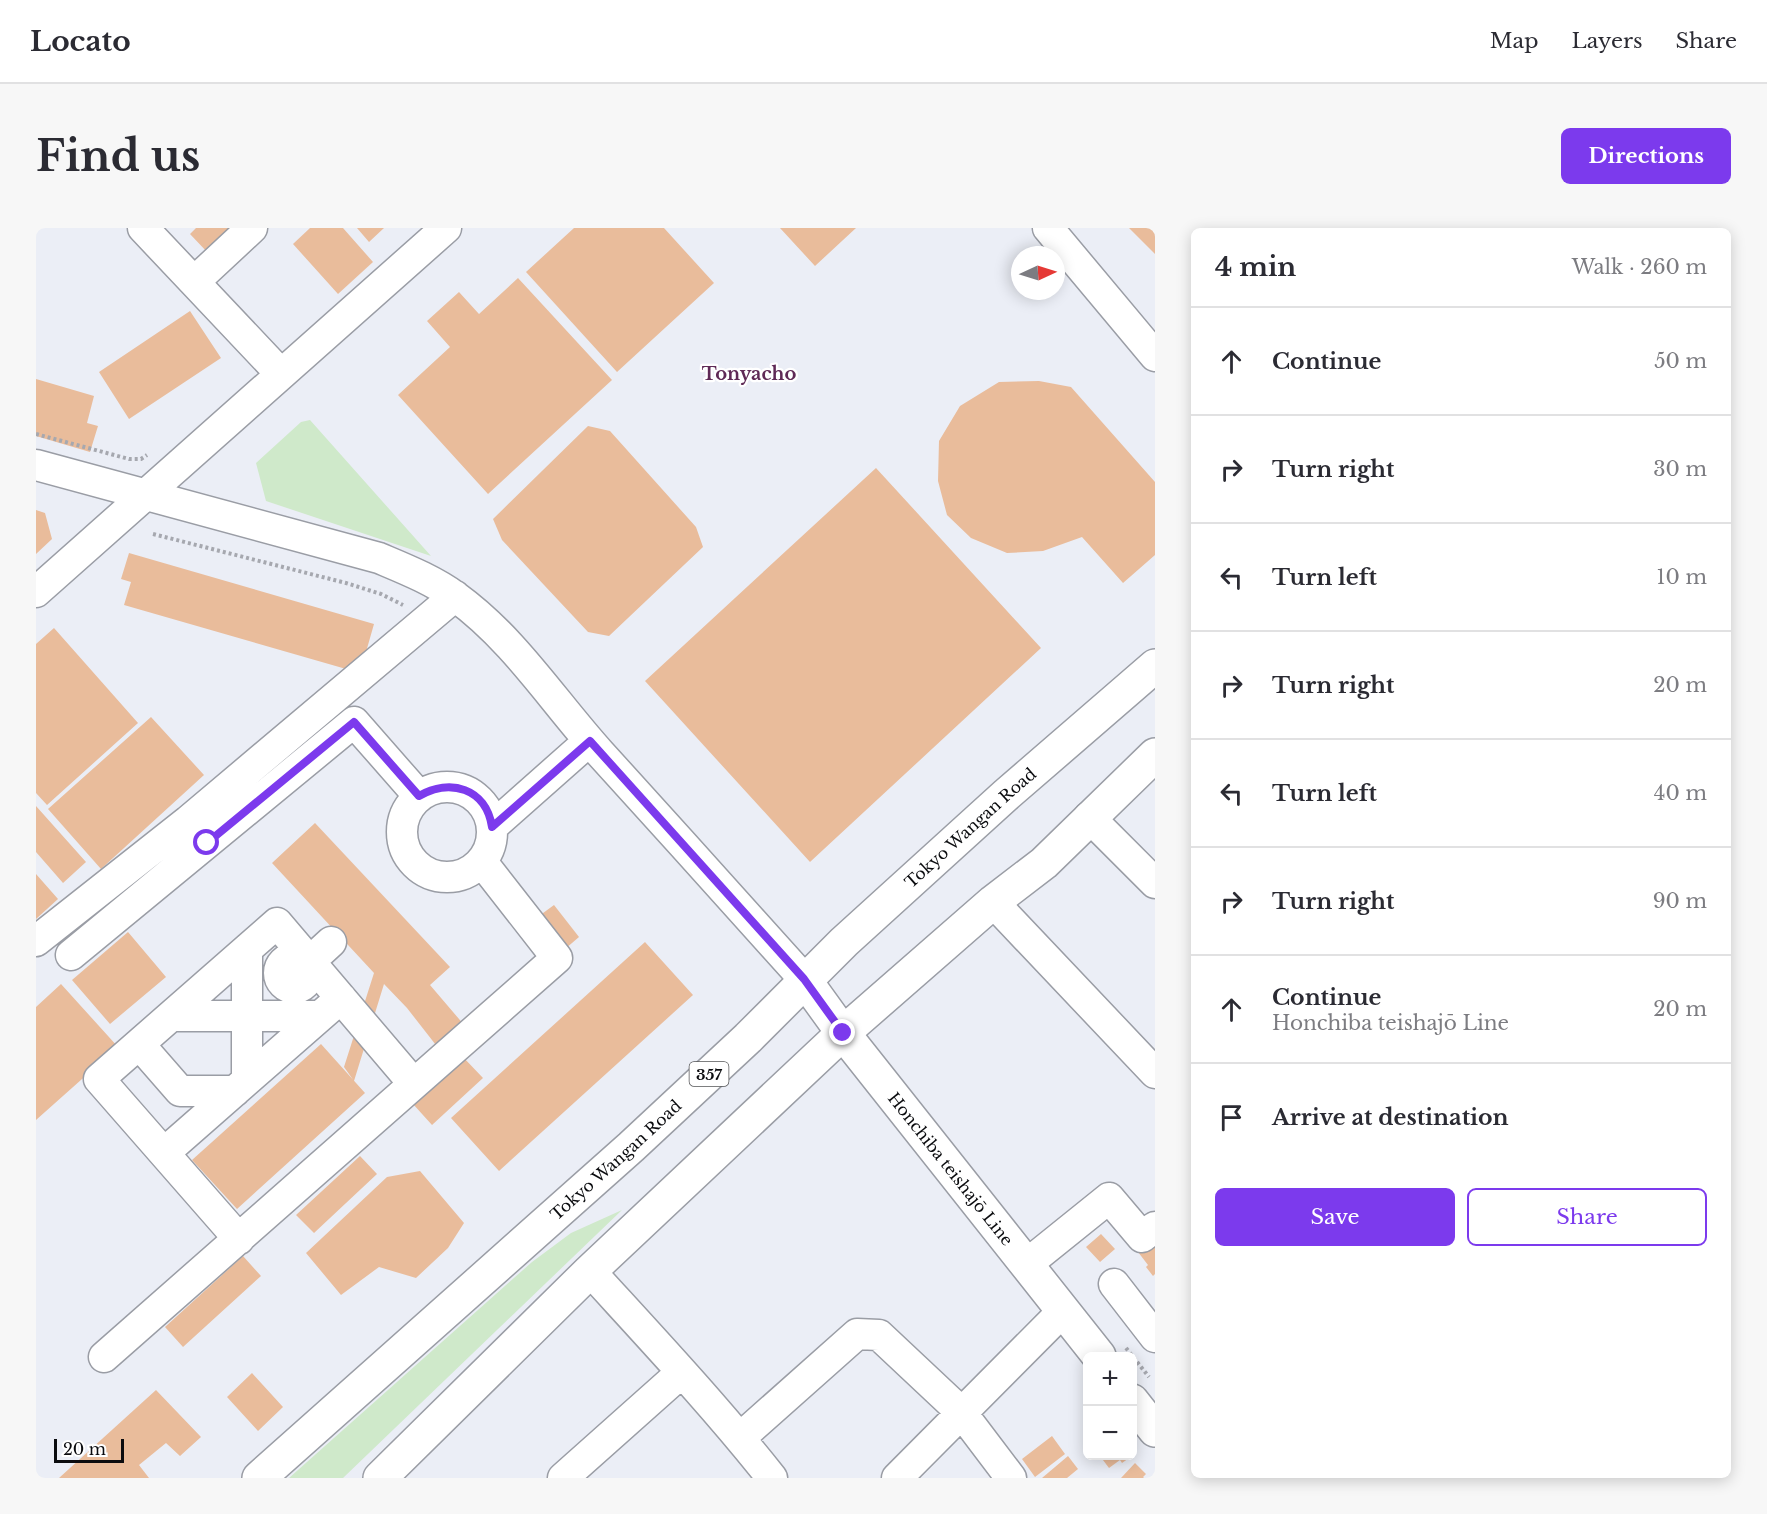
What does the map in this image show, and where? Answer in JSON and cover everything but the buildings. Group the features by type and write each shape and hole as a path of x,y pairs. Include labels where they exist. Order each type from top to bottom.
{"main road":[{"name":"Tokyo Wangan Road","path":"259,1478 631,1147 748,1038 804,979 1006,794 1155,666"},
{"path":"380,1478 590,1271 843,1033 993,902 1044,863 1155,755"},
{"name":"Honchiba teishajō Line","path":"804,979 843,1033 1095,1352"},
{"path":"1136,1406 1155,1430"}],"street":[{"path":"143,228 281,374"},
{"path":"194,282 252,228"},
{"path":"36,591 446,228"},
{"path":"1048,228 1155,356"},
{"path":"36,465 379,558 419,576 454,596 486,622 520,657 590,741 804,979"},
{"path":"71,955 198,832 454,596"},
{"path":"36,941 198,832 354,722 419,796"},
{"path":"492,827 590,741"},
{"path":"446,787 460,789 474,795 484,805 492,827 489,849 482,862 470,872 455,877 440,877 426,872 414,863 405,850 402,836 403,821 409,807 419,796 432,789 446,787"},
{"path":"1089,817 1155,883"},
{"path":"104,1357 557,958 482,862"},
{"path":"993,902 1155,1073"},
{"path":"239,1239 99,1079 277,923 315,956 331,1007 414,1084"},
{"path":"247,950 269,995"},
{"path":"241,1086 269,995 280,969 285,962 294,958 315,956"},
{"path":"171,1016 269,995 331,1007"},
{"path":"164,1153 331,1007"},
{"path":"139,1044 180,1091 241,1086"},
{"path":"1027,1264 1109,1198 1142,1238 1155,1227"},
{"path":"590,1271 682,1372 772,1478"},
{"path":"1108,1282 1155,1337"},
{"path":"897,1478 1063,1311"},
{"path":"740,1438 856,1334 879,1335 961,1412 1011,1478"},
{"path":"563,1478 682,1372"}],"path":[{"path":"36,434 129,459 141,459 151,452"},
{"path":"153,534 346,583 381,594 407,607"}],"green space":[{"path":"310,420 431,556 266,501 256,463 301,422"},
{"path":"622,1210 343,1478 289,1478 532,1262 571,1233"}],"district":[{"name":"Tonyacho","path":"749,374"}],"route":[{"path":"207,843 354,722 419,796 432,789 446,787 460,789 474,795 484,805 492,827 590,741 804,979 843,1033"}]}
